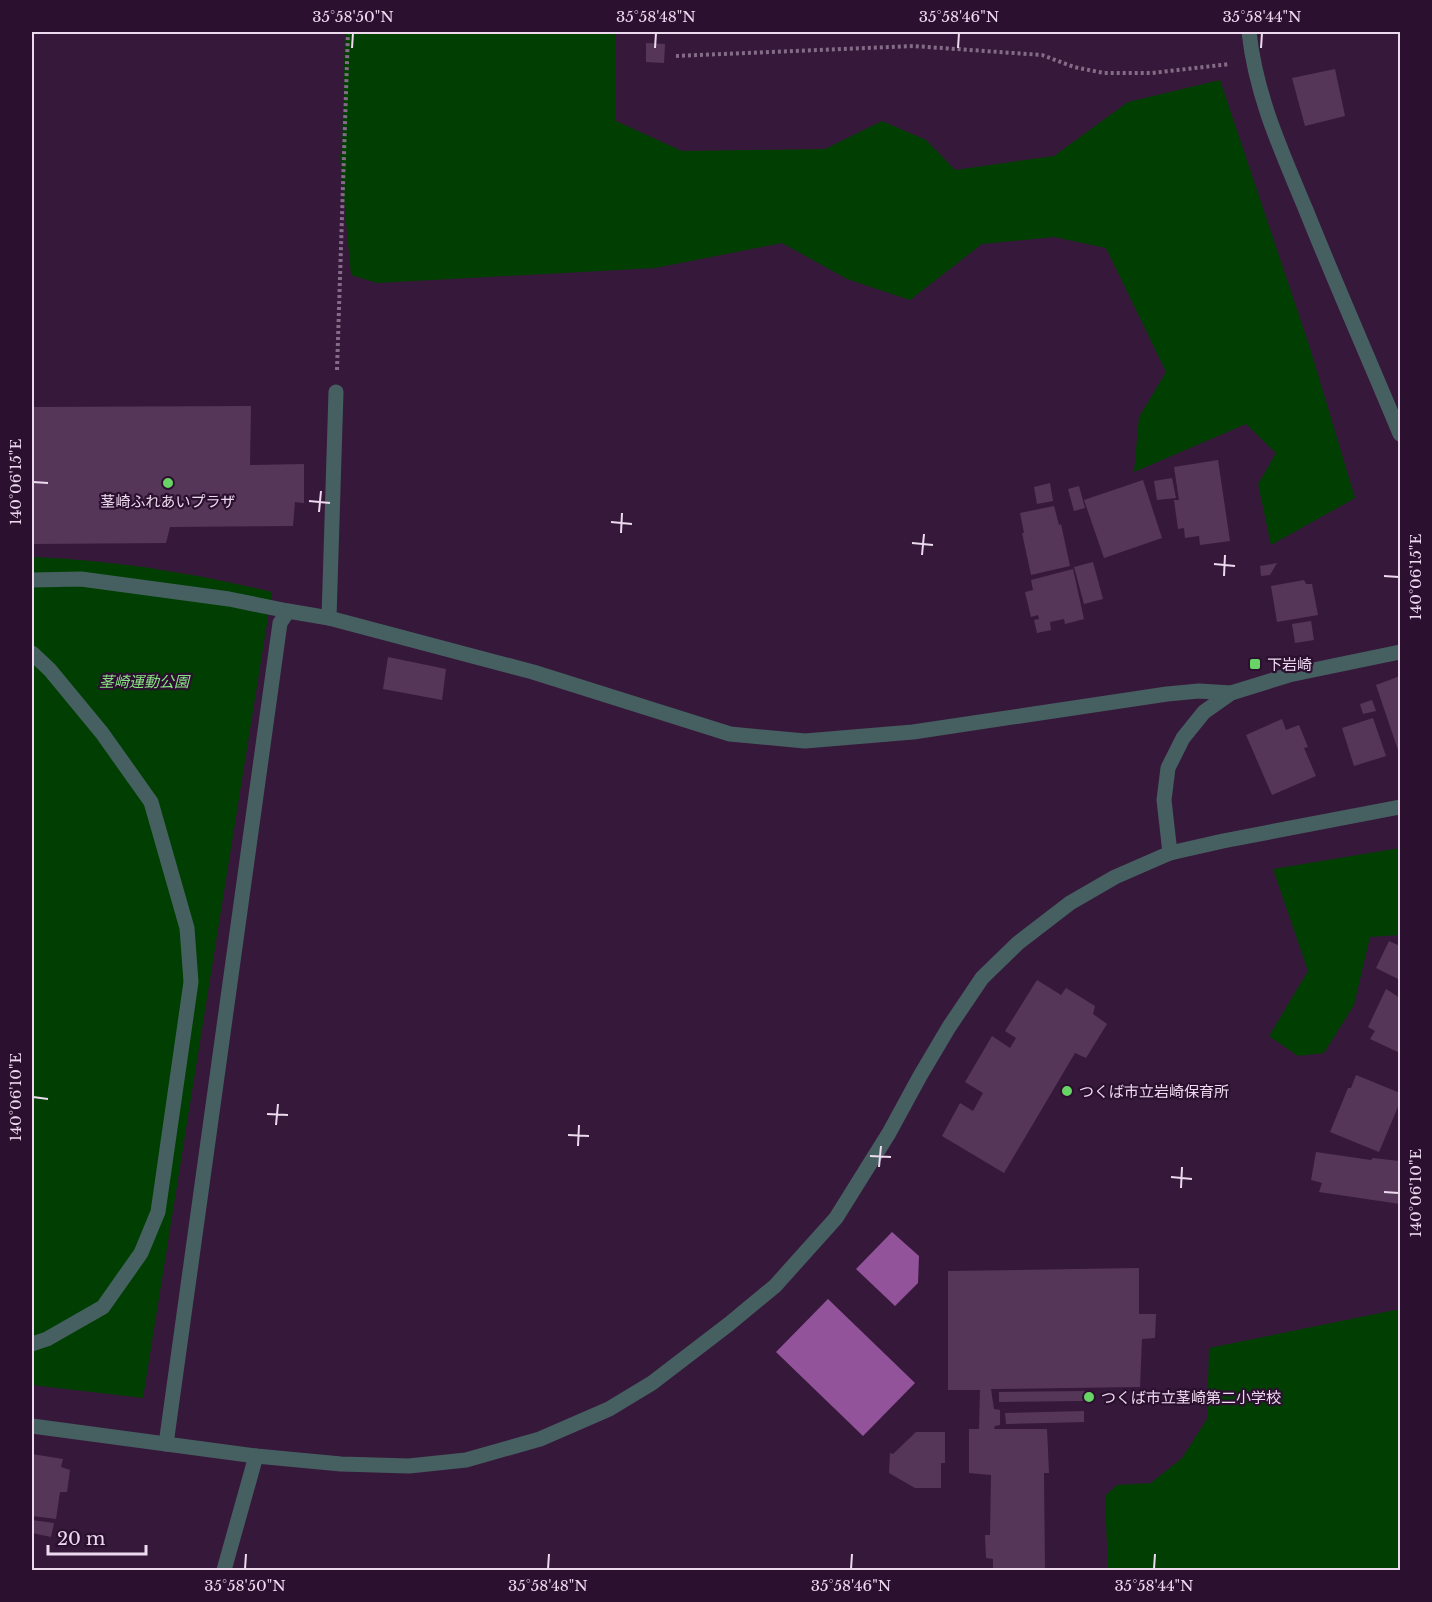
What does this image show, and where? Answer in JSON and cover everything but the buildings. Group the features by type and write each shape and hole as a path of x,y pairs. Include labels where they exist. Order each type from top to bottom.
{"street":[{"path":"1249,32 1252,61 1268,118 1401,434"},
{"path":"329,618 336,392"},
{"path":"32,579 81,579 229,599 329,618 532,672 730,734 805,741 913,732 1167,694 1199,691 1231,693"},
{"path":"166,1444 280,623 288,611"},
{"path":"1170,853 1164,800 1168,768 1183,738 1204,712 1231,693 1289,675 1401,652"},
{"path":"32,653 50,670 102,733 152,802 187,928 191,982 158,1212 141,1253 103,1307 47,1339 32,1344"},
{"path":"32,1426 256,1456 341,1464 409,1466 466,1460 540,1439 609,1409 652,1383 775,1286 836,1218 965,1001 982,978 1018,943 1070,903 1115,876 1170,853 1401,807"},
{"path":"224,1570 256,1456"}],"path":[{"path":"336,392 348,32"},
{"path":"676,56 913,46 1042,55 1074,67 1104,73 1152,73 1252,61"}],"green space":[{"path":"345,32 615,32 616,121 682,151 825,149 882,121 926,140 955,170 1054,156 1128,102 1220,80 1310,348 1355,498 1271,545 1258,484 1276,453 1246,424 1134,472 1139,417 1166,372 1106,248 1054,237 982,244 910,300 847,279 782,243 655,268 377,283 351,275 340,156"},
{"name":"茎崎運動公園","path":"32,557 153,568 272,592 143,1398 32,1385"},
{"path":"1400,848 1400,935 1370,937 1354,1005 1324,1053 1298,1056 1269,1036 1308,971 1273,869"},
{"path":"1400,1309 1400,1570 1108,1570 1105,1496 1117,1485 1151,1483 1182,1458 1207,1419 1209,1348"}],"shaded area":[{"path":"892,1232 919,1256 918,1283 895,1306 856,1269"},
{"path":"828,1299 915,1383 863,1436 776,1352"}],"place":[{"name":"茎崎ふれあいプラザ","path":"168,483"},
{"name":"下岩崎","path":"1255,664"},
{"name":"つくば市立岩崎保育所","path":"1067,1091"},
{"name":"つくば市立茎崎第二小学校","path":"1089,1397"}]}
